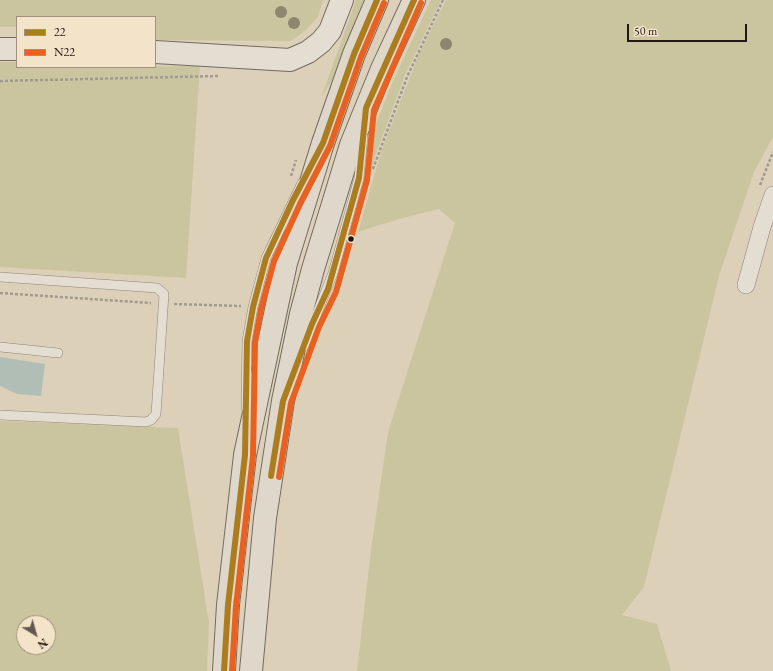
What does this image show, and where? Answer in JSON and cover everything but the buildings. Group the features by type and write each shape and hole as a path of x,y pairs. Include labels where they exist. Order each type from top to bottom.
{"main road":[{"path":"224,671 228,605 245,455 286,263 323,143 354,54 377,0"},
{"path":"251,671 265,518 283,401 313,269 351,144 414,0"}],"street":[{"path":"156,52 290,60 308,52 321,42 330,31 342,0"},
{"path":"0,49 16,49"},
{"path":"746,285 767,228 773,195"}],"lane":[{"path":"0,277 157,288 164,294 156,414 151,420 146,422 0,415"},
{"path":"0,347 58,353"}],"path":[{"path":"291,177 298,156"},
{"path":"0,293 163,304 247,306"}],"shaded area":[{"path":"0,0 323,0 318,17 306,30 291,41 156,40 156,16 16,16 16,27 0,27"},
{"path":"356,0 365,0 333,78 321,98"},
{"path":"431,0 441,0 405,75 376,154 354,230 350,230 366,170 369,148 377,121 393,81"},
{"path":"446,0 773,0 773,137 754,172 719,276 644,587 622,615 657,624 671,671 357,671 371,550 388,432 455,223 439,209 399,219 358,232 381,152 419,54"},
{"path":"0,62 16,62 16,68 156,68 156,66 200,66 186,278 0,267"},
{"path":"0,357 45,364 41,396 17,394 0,386"},
{"path":"0,421 178,428 209,623 207,671 0,671"}],"transit line":[{"name":"22","path":"224,671 228,605 245,455 247,341 253,307 266,258 293,200 323,143 354,54 377,0"},
{"name":"22","path":"271,476 283,401 312,324 328,289 359,178 366,108 414,0"},
{"name":"N22","path":"232,671 236,606 253,456 255,342 261,309 274,261 300,204 330,146 361,57 384,3"},
{"name":"N22","path":"279,477 291,403 319,327 336,292 367,180 374,110 421,3"}]}
